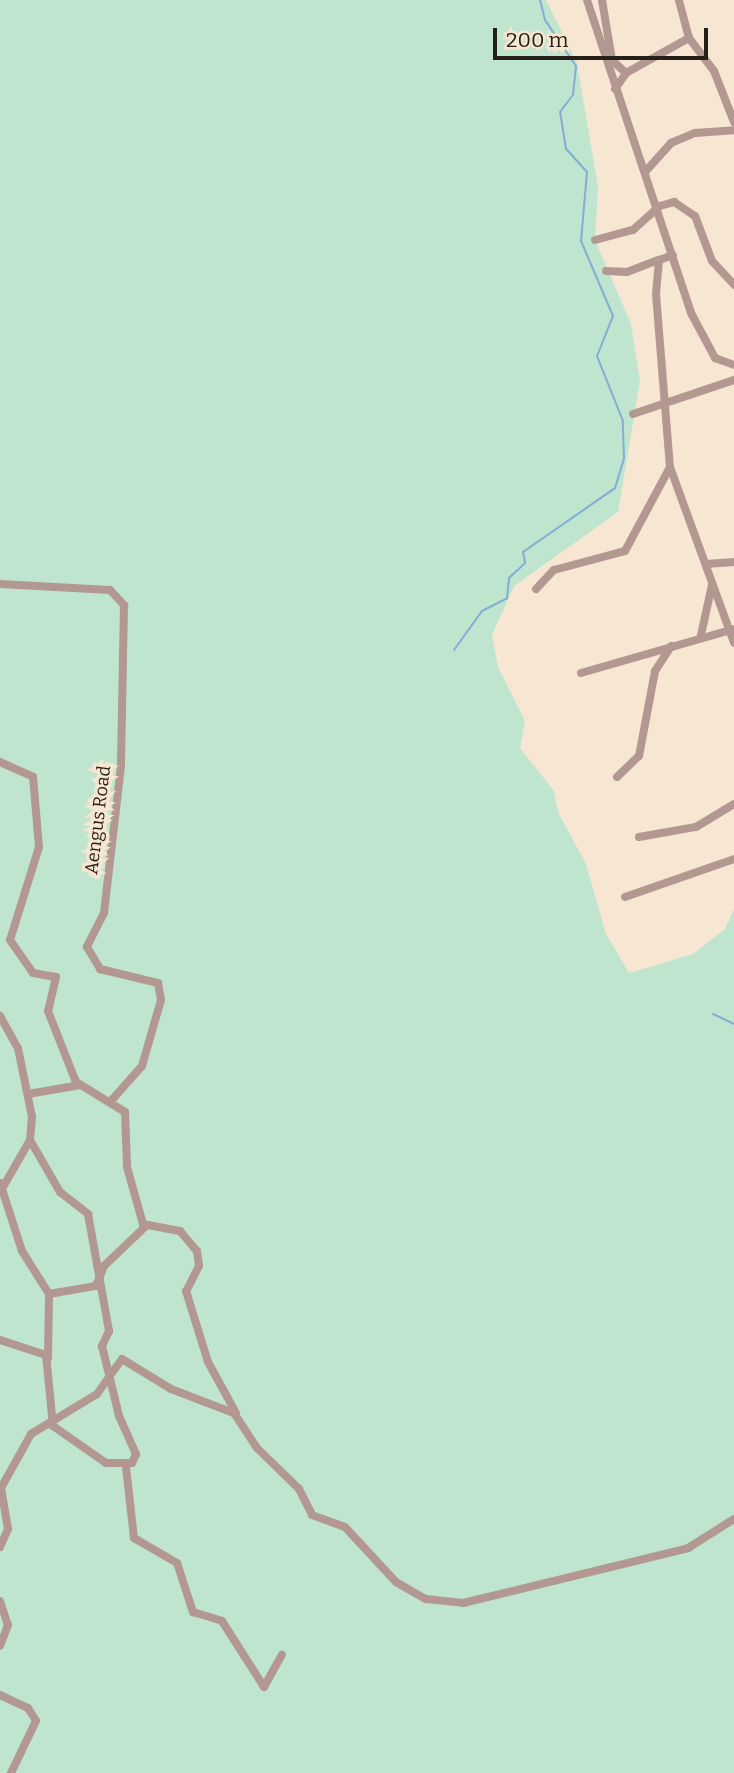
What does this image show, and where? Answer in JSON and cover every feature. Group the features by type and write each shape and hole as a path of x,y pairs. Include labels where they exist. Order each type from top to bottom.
{"street":[{"path":"587,0 645,172 654,210 673,255 691,313 715,358 734,365"},
{"path":"602,0 612,60 626,73"},
{"path":"679,0 689,38 714,71 734,122"},
{"path":"615,89 626,73 689,38"},
{"path":"645,172 671,143 695,133 734,130"},
{"path":"595,240 633,230 654,210 674,202 695,216 712,261 734,285"},
{"path":"606,271 627,272 673,255"},
{"path":"659,260 663,406 670,467 732,629 734,643"},
{"path":"633,414 734,380"},
{"path":"536,589 554,570 625,551 670,467"},
{"path":"706,564 734,562"},
{"path":"701,635 712,582"},
{"name":"Aengus Road","path":"0,584 110,590 124,605 121,773 104,913 87,947 100,969 158,983 161,1000 142,1066 111,1101"},
{"path":"581,673 701,635 732,629"},
{"path":"617,776 639,757 654,671 672,644"},
{"path":"0,762 33,777 39,847 10,940 33,973 56,977 51,1026 80,1085 111,1101 127,1118 127,1167 145,1227"},
{"path":"639,837 696,827 734,804"},
{"path":"625,897 734,859"},
{"path":"0,1016 18,1048 28,1094 30,1140 60,1192 88,1214 109,1331 102,1346 111,1370 118,1416 136,1454 126,1466 134,1538 177,1563 193,1612 222,1621 264,1687 282,1655"},
{"path":"28,1094 80,1085"},
{"path":"30,1140 1,1185 22,1251 50,1294 48,1419"},
{"path":"50,1294 92,1287 145,1227"},
{"path":"145,1227 180,1231 197,1251 200,1261 188,1297 208,1362 257,1448 299,1489 312,1515 345,1527 396,1582 426,1599 463,1602 688,1548 734,1519"},
{"path":"0,1340 48,1358"},
{"path":"0,1547 8,1529 1,1488 31,1434 48,1419 86,1403 111,1370 125,1360 171,1389 229,1410 241,1422"},
{"path":"48,1419 98,1459 126,1466"},
{"path":"0,1601 8,1625 0,1646"},
{"path":"0,1695 28,1708 36,1721 11,1773"}],"green space":[{"path":"0,0 546,0 577,63 598,187 595,240 631,324 640,381 618,512 514,586 492,635 498,667 525,721 520,748 554,791 558,812 586,864 606,934 629,973 693,954 725,929 734,909 734,1773 0,1773"}],"waterway":[{"path":"454,650 482,611 507,598 509,578 525,563 523,552 615,488 624,459 623,421 597,356 613,316 581,241 587,172 566,149 560,112 573,95 576,66 545,20 540,0"},
{"path":"713,1014 734,1024"}]}
